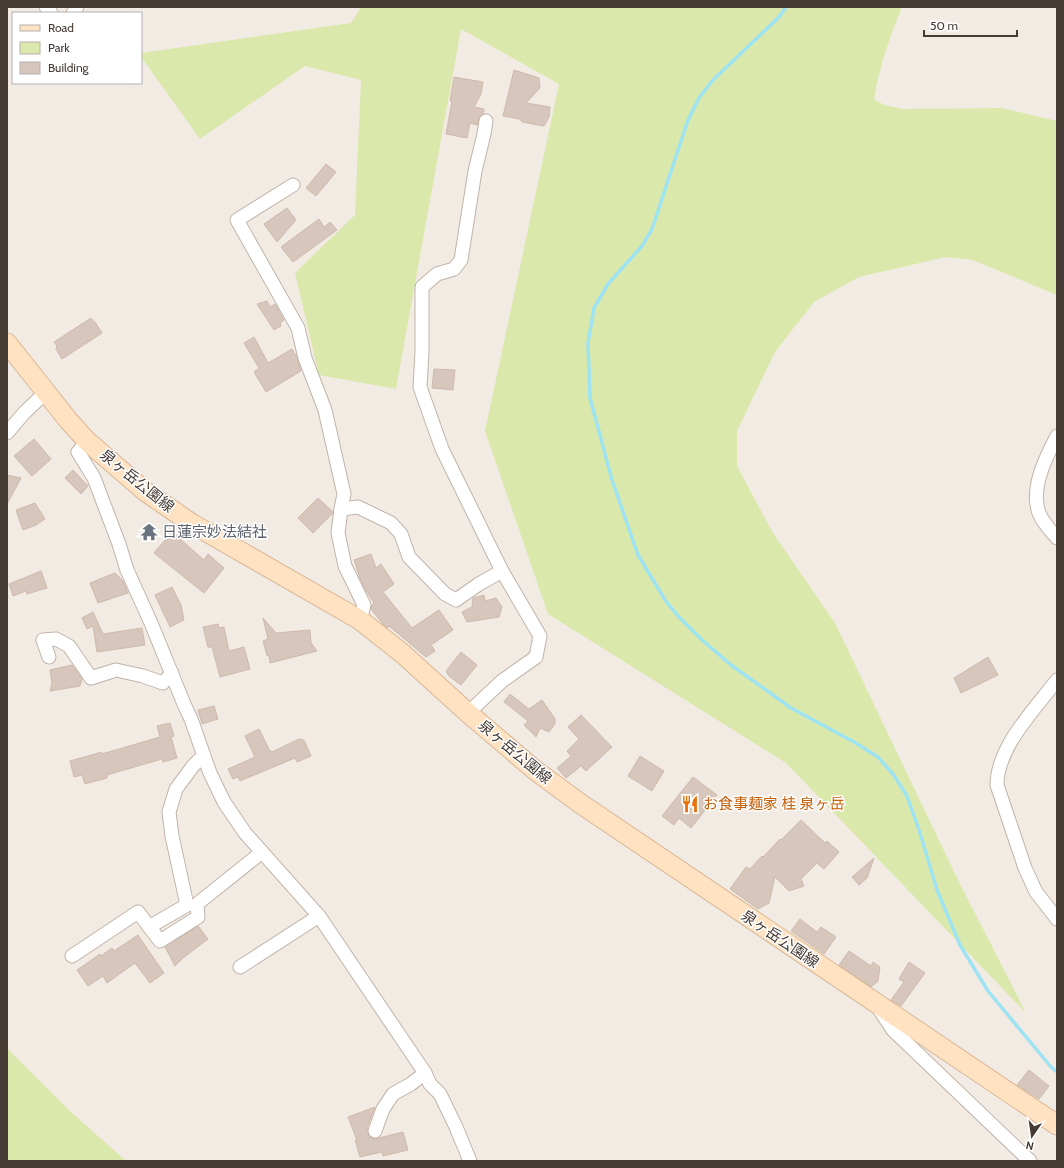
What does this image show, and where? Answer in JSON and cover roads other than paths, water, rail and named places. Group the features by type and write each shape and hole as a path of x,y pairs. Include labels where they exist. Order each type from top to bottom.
{"main road":[{"name":"泉ヶ岳公園線","path":"7,344 87,441 146,492 191,523 360,620 403,654 468,713 536,771 581,804 1057,1125"}],"street":[{"path":"468,713 502,680 536,656 539,648 540,636 502,571 442,449 420,387 422,352 422,287 436,274 454,269 461,260 475,171 486,121"},
{"path":"293,185 237,220 298,328 305,358 325,410 344,494 338,533 345,566 364,605 360,620"},
{"path":"7,433 24,413 46,393"},
{"path":"1057,436 1042,470 1037,492 1037,502 1042,520 1057,538"},
{"path":"87,441 78,452 94,478 119,544 127,570 172,673 191,719 203,756 224,802 245,833 319,916 425,1072 430,1084 440,1094 470,1161"},
{"path":"341,509 358,507 392,523 400,534 409,557 445,594 456,600 479,584 502,571"},
{"path":"49,657 43,640 56,639 68,646 91,678 116,670 143,676 163,683 172,673"},
{"path":"1057,680 1011,741 1000,766 997,785 1025,868 1036,892 1057,919"},
{"path":"150,927 187,905 172,836 169,812 176,790 193,766 203,756"},
{"path":"72,956 138,912 160,941 198,917 197,904 262,852"},
{"path":"240,967 319,916"},
{"path":"874,1002 893,1030 1030,1161"},
{"path":"375,1131 382,1109 393,1094 411,1084 425,1072"}],"waterway":[{"path":"786,7 779,17 713,80 699,98 688,120 652,229 642,246 608,284 594,308 588,343 590,398 612,480 638,555 665,600 678,616 702,640 731,665 791,708 854,742 878,757 893,774 907,796 937,890 960,945 988,991 1051,1067 1057,1072"}],"place":[{"name":"日蓮宗妙法結社","path":"149,532"},
{"name":"お食事麺家 桂 泉ヶ岳","path":"690,804"}]}
